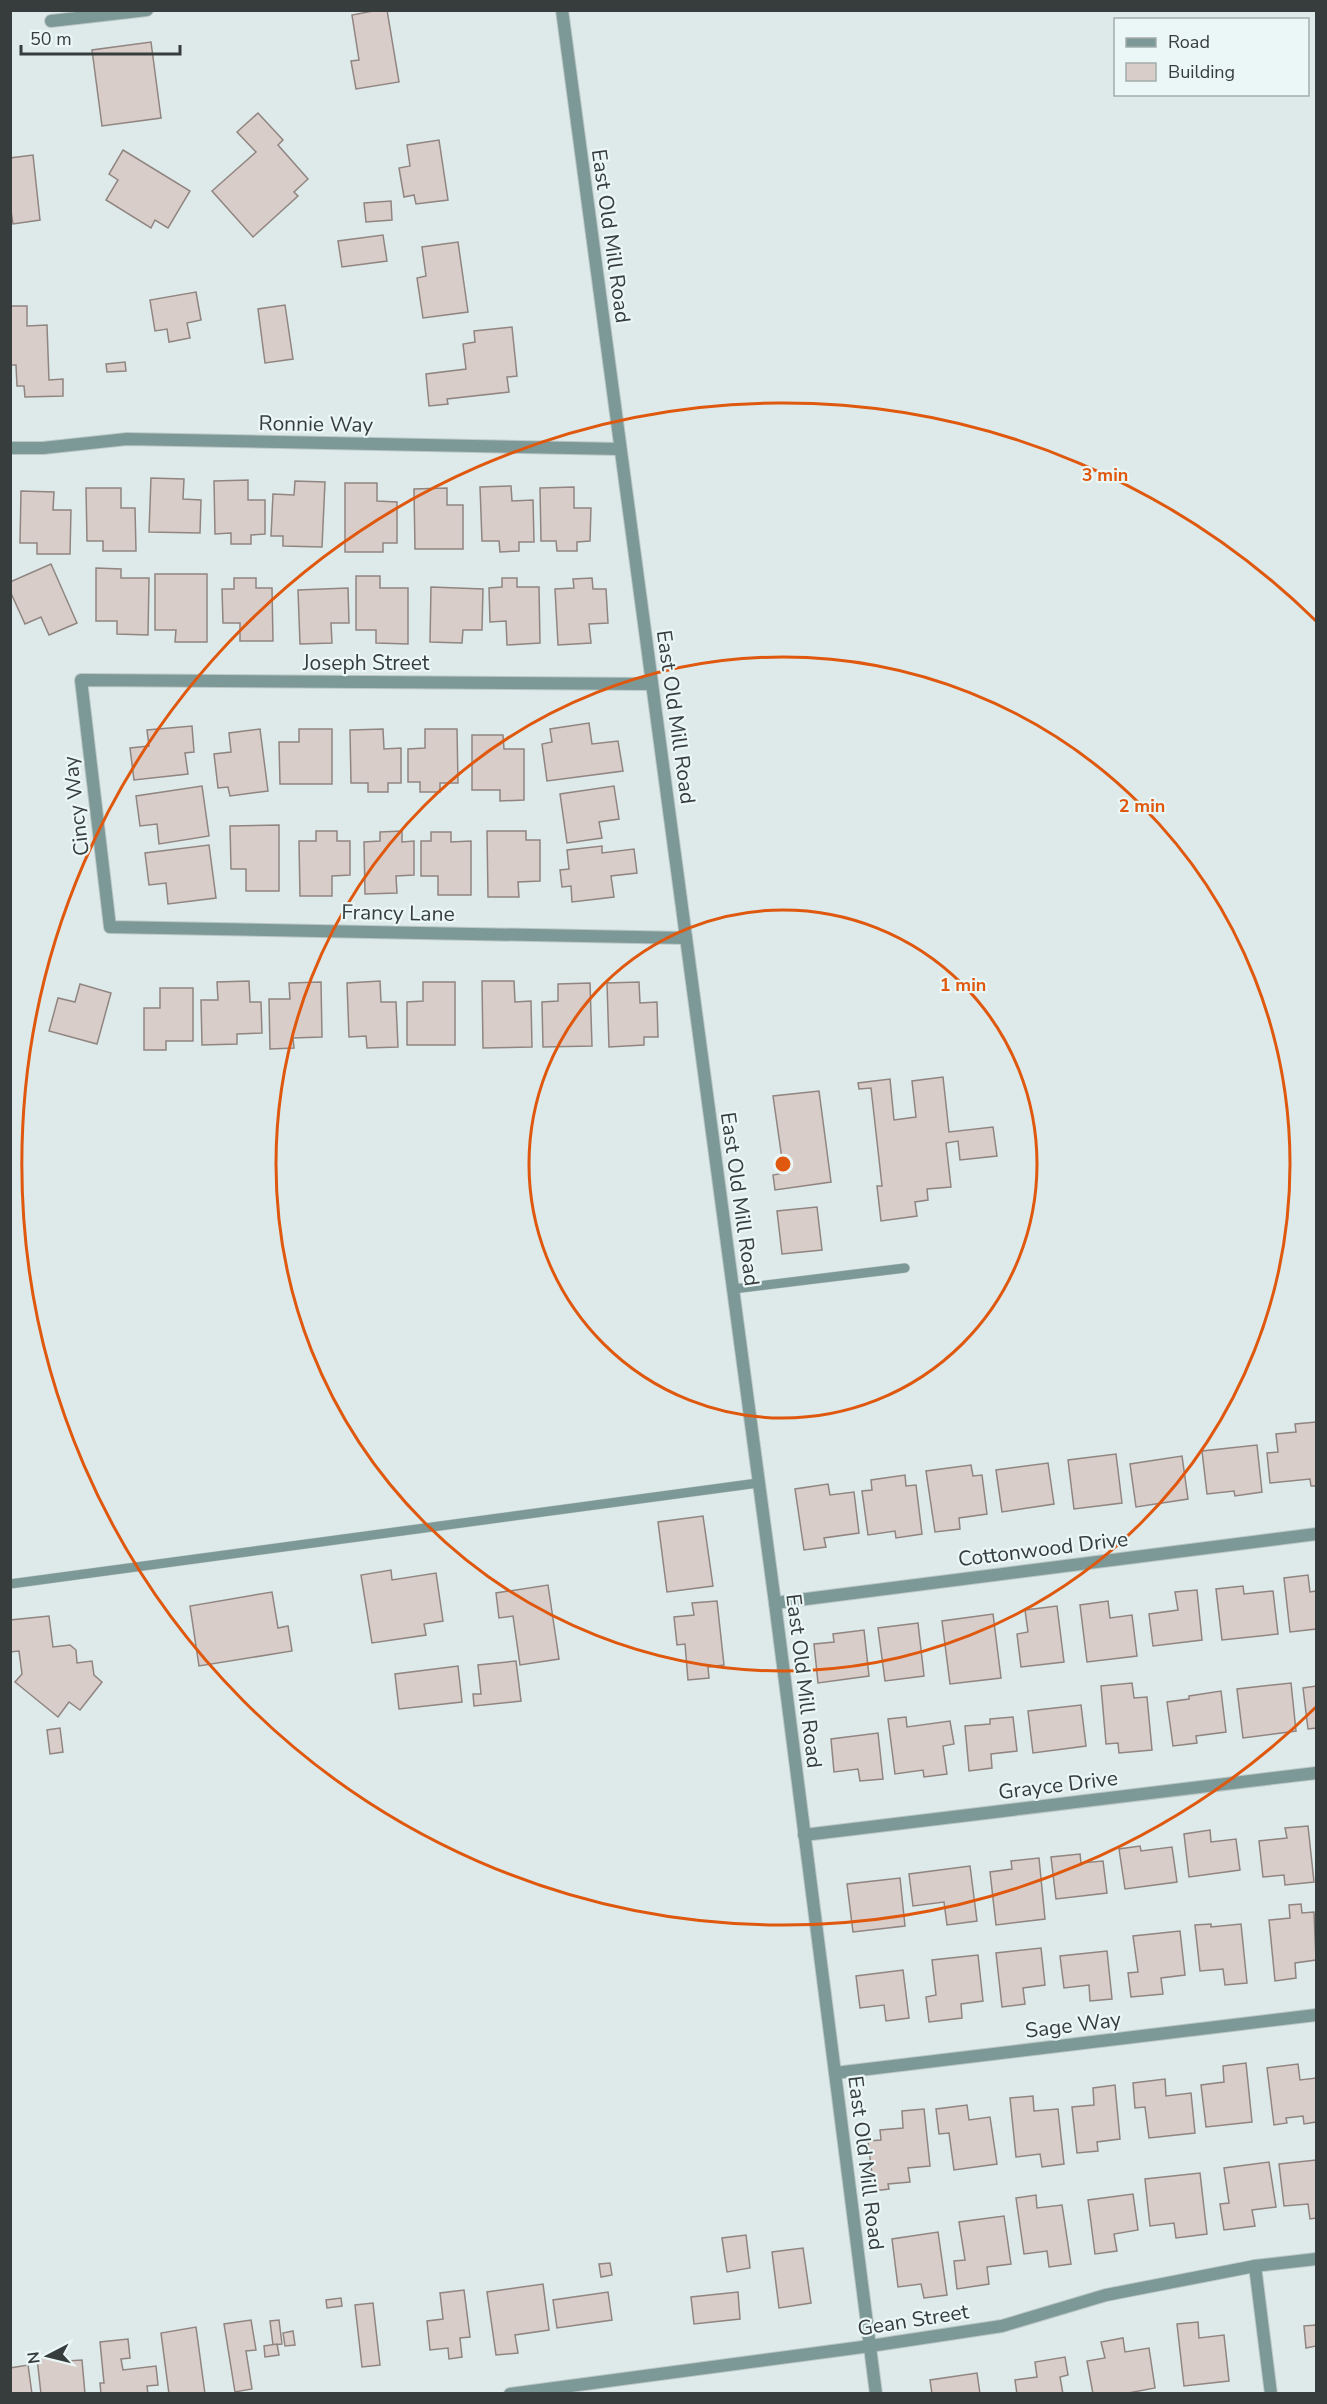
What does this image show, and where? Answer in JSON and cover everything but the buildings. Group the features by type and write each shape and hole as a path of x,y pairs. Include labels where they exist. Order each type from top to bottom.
{"street":[{"path":"51,21 147,10"},
{"name":"East Old Mill Road","path":"562,10 775,1603 876,2394"},
{"name":"Ronnie Way","path":"10,448 43,448 127,439 620,449"},
{"name":"Joseph Street","path":"81,680 652,684"},
{"name":"Cincy Way","path":"81,680 110,927"},
{"name":"Francy Lane","path":"110,927 686,938"},
{"name":"Cottonwood Drive","path":"775,1603 1317,1534"},
{"name":"Grayce Drive","path":"804,1835 1317,1773"},
{"name":"Sage Way","path":"835,2073 1317,2015"},
{"name":"Gean Street","path":"510,2394 1002,2326 1106,2295 1255,2266 1317,2259"},
{"path":"1255,2266 1271,2394"}],"lane":[{"path":"733,1289 905,1268"},
{"path":"10,1584 759,1483"}]}
